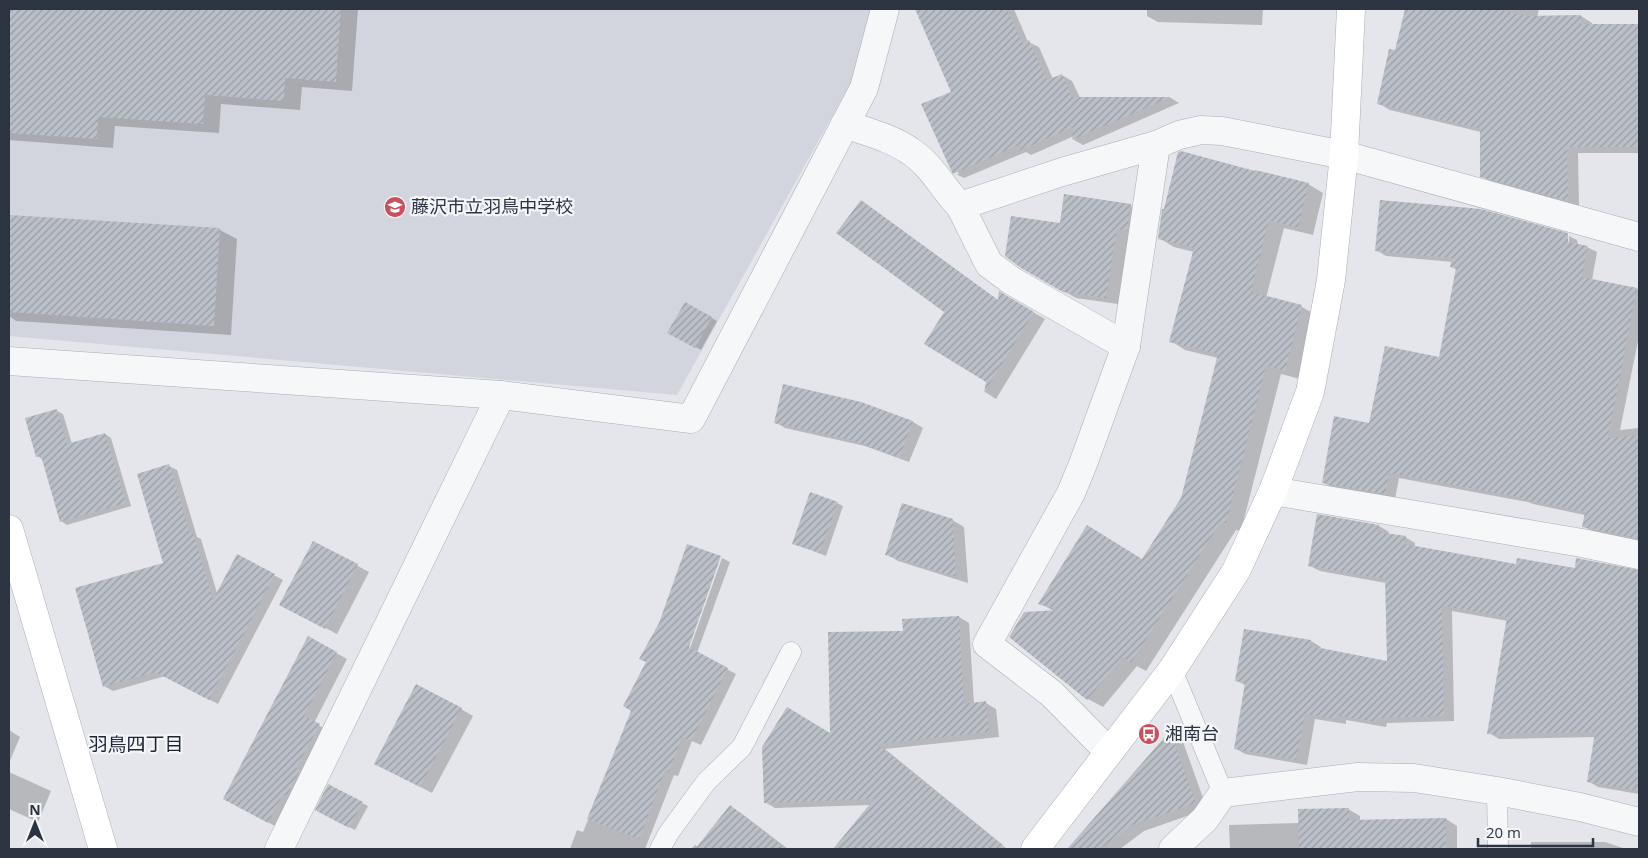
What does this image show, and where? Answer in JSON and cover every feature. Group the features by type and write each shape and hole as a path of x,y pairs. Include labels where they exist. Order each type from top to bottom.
{"street":[{"path":"9,361 501,395 692,419 864,88 885,9"},
{"path":"1035,849 1172,670 1236,571 1273,491 1310,392 1331,280 1344,155 1351,9"},
{"path":"845,124 885,138 910,150 924,163 960,206 989,264 1012,281 1126,346"},
{"path":"960,206 1062,172 1156,145 1179,135 1201,130 1222,131 1344,155 1639,237"},
{"path":"1109,752 1052,694 987,644 1071,493 1126,346 1156,145"},
{"path":"279,849 501,395"},
{"path":"1273,491 1582,543 1639,555"},
{"path":"9,529 103,849"},
{"path":"1173,849 1206,819 1223,793 1358,777 1414,778 1497,791 1580,807 1639,822"}],"lane":[{"path":"660,849 668,834 706,782 742,747 791,652"},
{"path":"1172,670 1223,793"},
{"path":"1497,791 1498,849"}],"shaded area":[{"name":"藤沢市立羽鳥中学校","path":"9,9 876,9 854,77 677,395 9,336"}],"building":[{"path":"9,9 341,9 336,82 285,78 284,101 205,95 203,124 98,117 97,139 9,133"},
{"path":"915,9 1007,9 1022,43 1029,40 1047,80 1062,74 1072,97 1171,97 1072,140 1074,127 1020,150 1021,144 953,174 921,104 951,92"},
{"path":"1405,9 1497,9 1527,16 1581,15 1581,24 1639,24 1639,147 1567,147 1568,201 1480,177 1480,129 1377,104 1389,49 1395,50"},
{"path":"1181,151 1309,183 1298,228 1269,220 1251,292 1302,305 1285,371 1266,366 1226,523 1221,522 1131,663 1123,657 1087,700 1009,637 1024,612 1059,610 1038,604 1087,525 1142,559 1181,498 1218,354 1169,342 1194,248 1158,239 1162,209 1164,209 1178,152"},
{"path":"1064,194 1131,204 1127,231 1117,229 1106,298 1063,292 1021,268 1005,256 1011,216 1060,223"},
{"path":"861,200 998,300 999,291 1034,312 984,393 986,382 924,344 944,312 836,233"},
{"path":"1380,200 1481,209 1568,233 1568,242 1588,246 1582,277 1637,288 1608,438 1639,435 1639,539 1582,527 1585,512 1389,473 1385,494 1322,483 1334,416 1369,423 1385,346 1439,357 1456,268 1450,267 1452,258 1375,251"},
{"path":"9,215 220,228 214,326 9,312"},
{"path":"685,302 712,317 695,348 667,333"},
{"path":"783,384 861,402 913,421 899,458 854,441 774,423"},
{"path":"57,409 67,444 105,433 126,503 60,522 41,456 36,457 25,418"},
{"path":"169,464 190,534 193,533 213,600 237,554 275,574 209,700 155,672 103,687 75,588 163,563 137,474"},
{"path":"810,492 838,502 820,553 792,544"},
{"path":"902,503 953,519 956,577 885,555"},
{"path":"1317,514 1379,525 1378,532 1406,536 1404,544 1516,564 1517,558 1575,568 1576,558 1639,570 1639,791 1587,782 1595,732 1487,734 1507,617 1442,606 1444,716 1377,718 1376,722 1336,715 1336,719 1305,714 1296,760 1234,749 1245,683 1235,681 1244,629 1311,640 1310,646 1387,661 1385,579 1308,566"},
{"path":"313,541 358,564 325,629 279,605"},
{"path":"687,544 721,556 689,647 728,668 691,741 682,737 669,772 665,770 639,839 587,819 631,711 623,706 646,662 639,659 659,623"},
{"path":"959,616 964,704 986,701 989,732 877,744 1007,849 833,849 874,799 764,803 762,747 787,707 830,733 828,632 903,631 902,619"},
{"path":"308,636 337,652 304,716 320,724 296,768 300,770 287,796 283,794 268,823 223,799"},
{"path":"416,684 462,708 420,787 374,764"},
{"path":"1170,731 1196,803 1132,825 1100,849 1067,849"},
{"path":"328,784 363,802 349,828 315,810"},
{"path":"730,805 785,849 695,849"},
{"path":"1349,808 1349,820 1446,818 1446,849 1299,849 1298,809"}],"place":[{"name":"藤沢市立羽鳥中学校","path":"395,207"},
{"name":"湘南台","path":"1149,734"}],"district":[{"name":"羽鳥四丁目","path":"136,744"}]}
